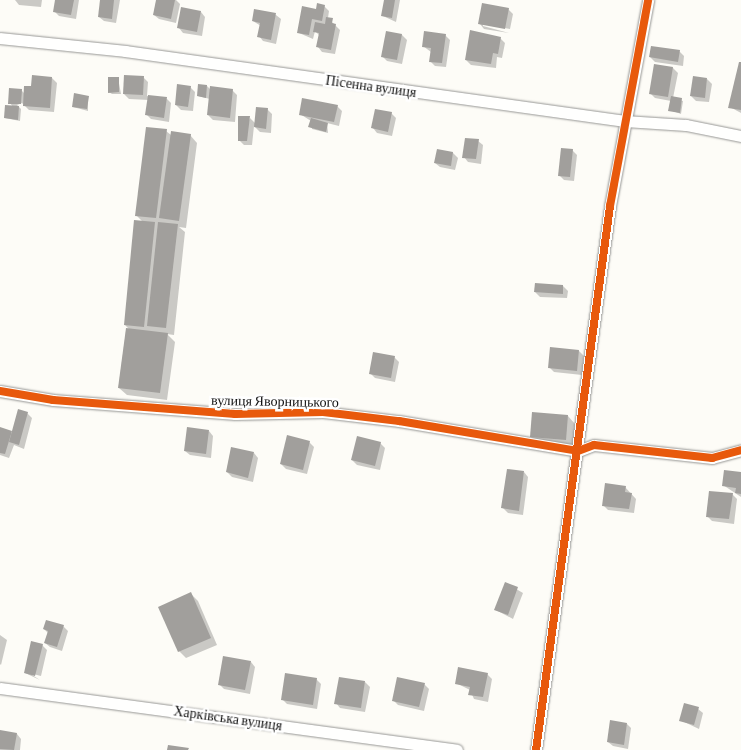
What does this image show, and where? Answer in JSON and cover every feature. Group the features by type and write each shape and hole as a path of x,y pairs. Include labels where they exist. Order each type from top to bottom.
{"street":[{"path":"536,750 610,206 648,0"},
{"name":"Пісенна вулиця","path":"0,38 125,52 625,121 686,125 741,136"},
{"name":"вулиця Яворницького","path":"0,391 53,400 235,414 323,412 398,421 578,451"},
{"path":"578,451 594,445 712,458 741,450"},
{"name":"Харківська вулиця","path":"0,688 456,750"}],"building":[{"path":"55,0 74,0 71,15 53,12"},
{"path":"100,0 114,0 112,19 98,17"},
{"path":"156,0 175,0 171,19 153,15"},
{"path":"384,0 395,0 392,18 381,16"},
{"path":"317,3 325,5 322,21 312,19 309,35 297,33 302,6 316,9"},
{"path":"482,3 509,8 505,29 478,24"},
{"path":"181,7 201,11 197,32 177,28"},
{"path":"254,9 276,13 271,40 257,37 260,23 252,21"},
{"path":"326,17 333,18 332,23 336,24 331,50 316,47 319,33 313,32 315,22 325,24"},
{"path":"470,30 501,37 498,54 493,53 491,64 465,60"},
{"path":"386,31 402,34 397,60 381,57"},
{"path":"424,31 446,34 442,63 429,62 431,48 422,47"},
{"path":"651,46 680,50 678,62 649,57"},
{"path":"739,62 741,62 741,110 728,108"},
{"path":"654,64 673,67 668,97 649,94"},
{"path":"32,75 52,77 50,108 23,106 24,86 31,86"},
{"path":"124,75 144,76 143,95 123,94"},
{"path":"693,76 707,78 705,98 690,96"},
{"path":"108,77 119,77 119,92 108,93"},
{"path":"177,84 191,86 188,107 175,105"},
{"path":"198,84 207,85 206,98 197,96"},
{"path":"210,86 233,89 230,118 207,115"},
{"path":"9,88 22,89 21,104 8,104"},
{"path":"74,93 89,96 87,109 72,107"},
{"path":"148,95 167,97 164,118 145,115"},
{"path":"671,96 682,98 680,113 668,111"},
{"path":"302,98 338,105 334,122 299,115"},
{"path":"5,105 19,106 18,120 4,118"},
{"path":"256,107 268,108 266,129 254,127"},
{"path":"375,109 392,112 388,132 371,128"},
{"path":"238,116 250,116 247,141 238,141"},
{"path":"311,118 328,123 326,132 308,127"},
{"path":"146,127 167,129 156,218 135,216"},
{"path":"171,131 191,134 179,221 159,218"},
{"path":"465,138 479,139 476,159 462,158"},
{"path":"561,148 573,149 570,177 558,176"},
{"path":"437,149 453,152 451,166 434,163"},
{"path":"134,220 155,222 144,327 124,325"},
{"path":"158,222 178,224 166,328 147,326"},
{"path":"535,283 563,285 563,294 534,292"},
{"path":"126,328 168,333 160,393 118,388"},
{"path":"550,347 579,350 577,371 548,368"},
{"path":"373,352 395,356 391,378 369,374"},
{"path":"18,409 28,412 19,445 9,442"},
{"path":"532,412 568,415 566,440 530,437"},
{"path":"0,427 12,431 5,454 0,453"},
{"path":"187,427 209,430 206,454 184,451"},
{"path":"287,435 310,441 303,470 280,464"},
{"path":"357,436 381,442 375,466 351,460"},
{"path":"231,447 254,452 248,478 226,472"},
{"path":"507,469 524,471 519,511 501,508"},
{"path":"724,470 741,472 741,494 735,493 736,488 722,486"},
{"path":"605,483 626,486 625,492 632,493 629,509 602,506"},
{"path":"709,491 733,493 729,519 706,517"},
{"path":"505,582 518,587 508,615 494,610"},
{"path":"191,592 211,638 178,652 158,607"},
{"path":"46,620 64,625 57,647 44,643 48,631 43,629"},
{"path":"31,641 43,644 35,676 24,673"},
{"path":"223,656 251,661 245,690 218,685"},
{"path":"458,667 488,673 483,697 468,695 470,687 455,684"},
{"path":"285,673 317,678 313,705 281,700"},
{"path":"339,677 365,681 361,708 334,704"},
{"path":"397,677 425,683 419,707 392,701"},
{"path":"684,703 699,707 694,725 679,721"},
{"path":"610,720 627,723 624,745 607,742"},
{"path":"0,730 17,733 14,750 0,749"},
{"path":"168,745 189,748 188,750 167,750"}],"cycle path":[{"path":"536,750 610,206 648,0"},
{"path":"0,391 53,400 235,414 323,412 399,421 578,451 594,445 712,458 741,450"}]}
